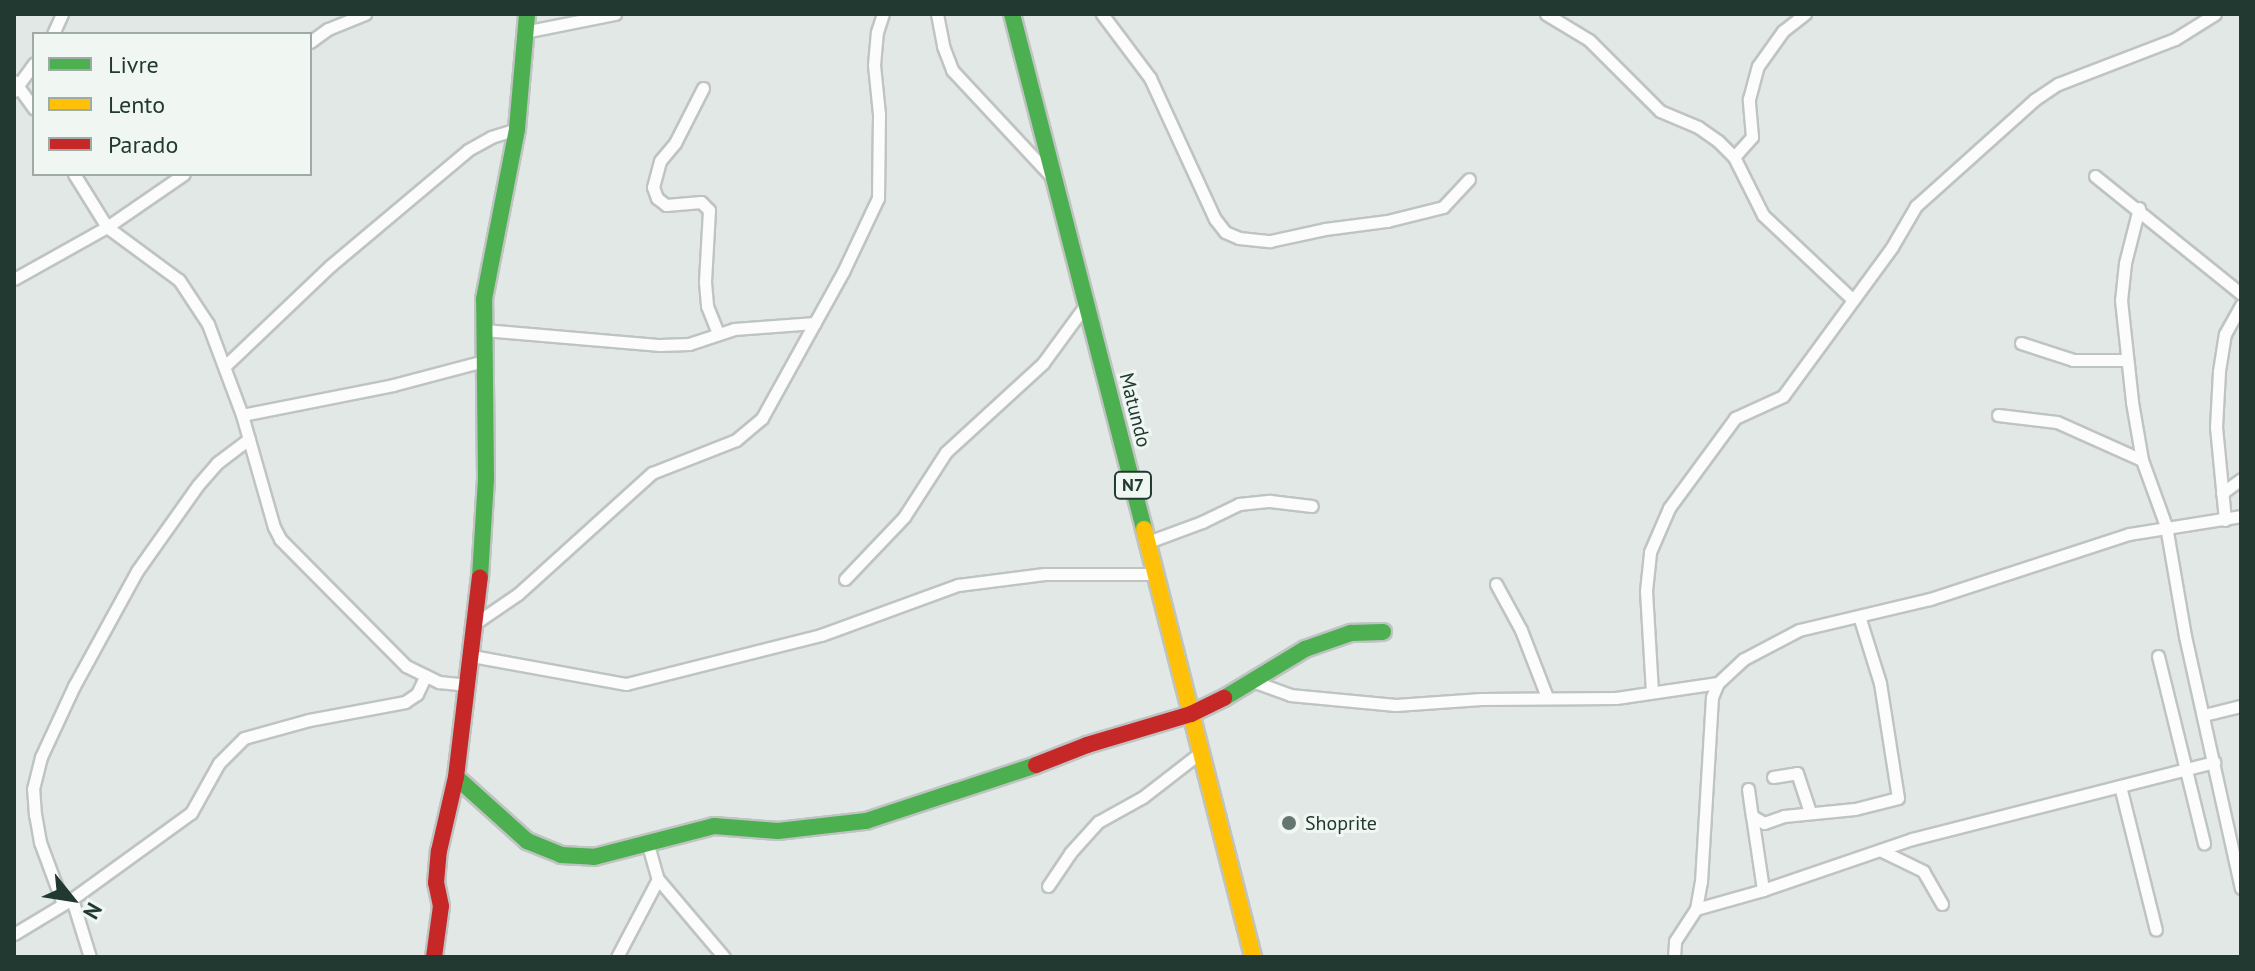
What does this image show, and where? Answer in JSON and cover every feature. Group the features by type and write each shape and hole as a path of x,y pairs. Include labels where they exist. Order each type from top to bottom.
{"street":[{"path":"312,41 328,29 365,14"},
{"path":"434,957 441,906 436,883 439,851 456,777 477,622 486,478 484,299 517,129 527,14"},
{"path":"524,32 615,14"},
{"path":"477,622 518,594 652,473 751,430 790,373 878,198 879,114 874,65 877,32 883,14"},
{"path":"937,14 943,46 952,70 1051,176"},
{"name":"Matundo","path":"1012,14 1253,957"},
{"path":"1102,14 1150,78 1215,219 1225,232 1239,238 1270,241 1436,210 1469,179"},
{"path":"1546,14 1589,40 1660,111 1708,133 1734,157 1763,215 1852,299"},
{"path":"1734,157 1752,137 1749,99 1758,66 1783,31 1805,14"},
{"path":"1652,692 1647,564 1669,508 1735,418 1750,409 1771,403 1795,383 1926,195 2046,91 2175,39 2215,14"},
{"path":"32,66 16,86 32,106"},
{"path":"703,88 675,143 660,161 653,187 657,198 666,205 701,202 709,210 705,282 707,306 718,333"},
{"path":"225,366 330,266 468,150 491,137 517,129"},
{"path":"75,176 107,227 185,287 208,324 242,415 280,539 406,666 425,677 468,685"},
{"path":"14,279 107,227 181,176"},
{"path":"2095,176 2139,208 2241,294"},
{"path":"2139,208 2122,285 2126,360 2142,460 2166,526 2185,636 2214,762 2235,831 2241,888"},
{"path":"845,579 904,517 946,452 1043,363 1087,303"},
{"path":"2225,520 2216,427 2219,371 2225,334 2241,305"},
{"path":"484,330 660,345 689,344 718,333 815,323"},
{"path":"2021,343 2073,360 2126,360"},
{"path":"242,415 393,385 484,361"},
{"path":"1998,415 2057,422 2142,460"},
{"path":"90,957 40,842 33,789 41,757 74,686 137,571 198,485 217,463 249,439"},
{"path":"2222,493 2241,479"},
{"path":"1148,542 1239,504 1270,501 1312,506"},
{"path":"1674,957 1675,941 1696,909 1705,852 1709,709 1718,683 1744,659 1799,630 1930,599 2129,534 2241,516"},
{"path":"2225,520 2241,526"},
{"path":"472,656 626,684 821,635 958,585 1044,574 1156,574"},
{"path":"1496,584 1521,630 1547,697"},
{"path":"1752,816 1764,823 1810,812 1855,809 1896,800 1899,794 1880,683 1859,616"},
{"path":"456,777 527,841 561,855 594,857 714,826 778,831 866,821 1024,770 1087,745 1191,714 1255,682 1272,668 1319,643 1360,631 1383,632"},
{"path":"2158,656 2204,843"},
{"path":"14,934 68,902 191,813 219,763 244,738 309,720 405,702 417,694 425,677"},
{"path":"1255,682 1290,695 1396,705 1547,697 1616,698 1718,683"},
{"path":"2204,715 2241,706"},
{"path":"1048,886 1070,853 1098,822 1143,797 1201,752"},
{"path":"1696,909 1763,890 1912,839 2214,762"},
{"path":"1773,777 1797,773 1810,812"},
{"path":"2120,786 2156,930"},
{"path":"1748,789 1763,890"},
{"path":"648,845 658,879 724,957"},
{"path":"1882,851 1923,871 1942,904"},
{"path":"617,957 658,879"}],"traffic: fast":[{"path":"480,577 486,478 484,299 517,129 527,14"},
{"path":"1012,14 1144,529"},
{"path":"1224,698 1305,649 1351,633 1383,632"},
{"path":"456,777 527,841 561,855 594,857 714,826 778,831 866,821 1036,765"}],"traffic: slow":[{"path":"1144,529 1253,957"}],"traffic: jam":[{"path":"434,957 441,906 436,883 439,851 456,777 480,577"},
{"path":"1036,765 1087,745 1191,714 1224,698"}],"place":[{"name":"Shoprite","path":"1289,823"}]}
